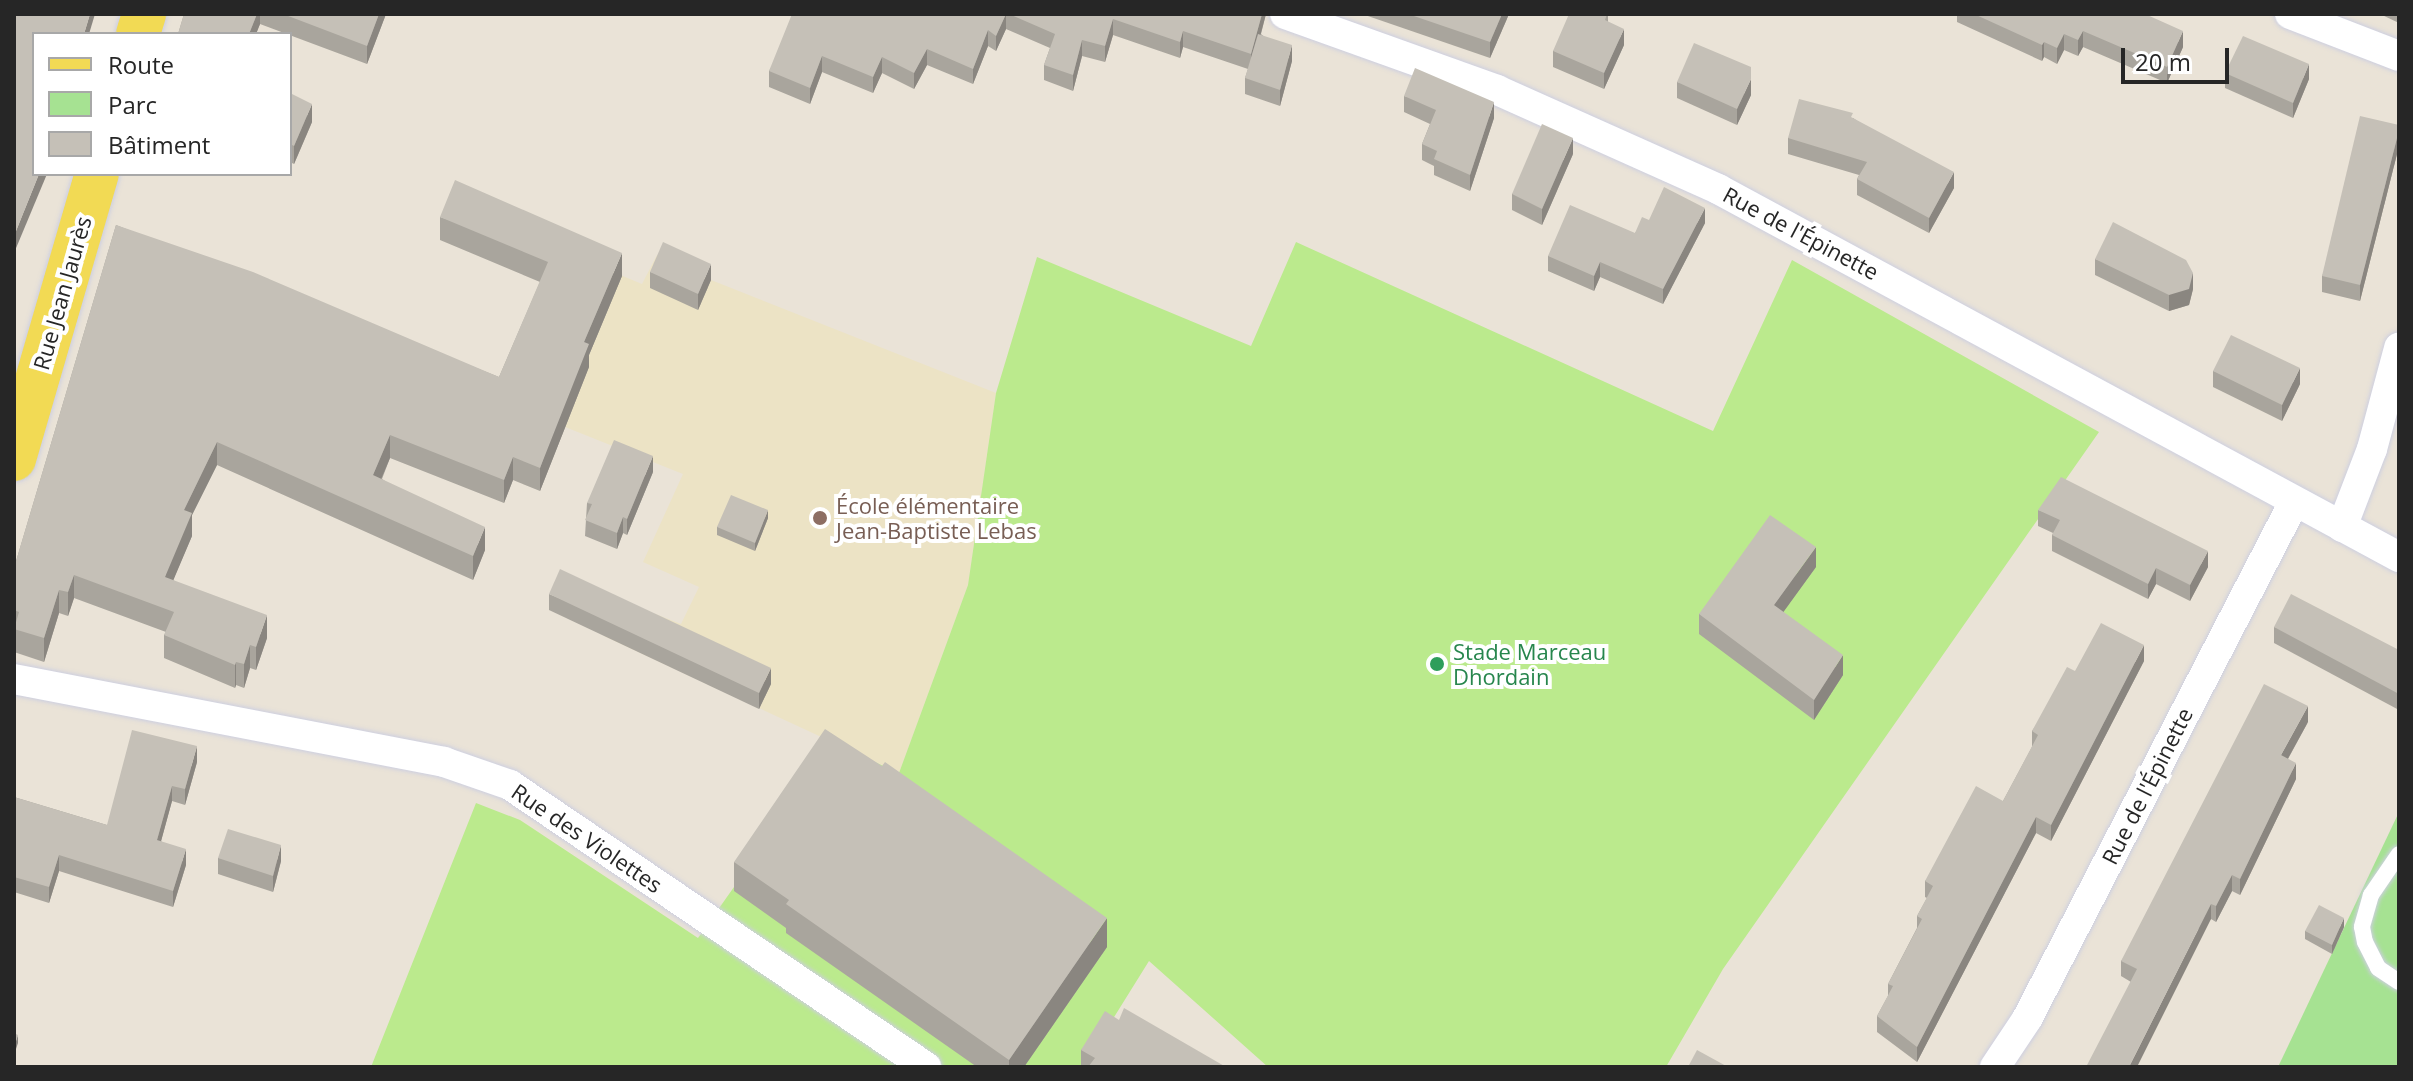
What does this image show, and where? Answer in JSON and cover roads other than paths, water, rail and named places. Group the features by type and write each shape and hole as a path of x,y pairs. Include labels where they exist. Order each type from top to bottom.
{"main road":[{"name":"Rue Jean Jaurès","path":"14,459 96,176"}],"street":[{"name":"Rue de l'Épinette","path":"1285,14 1497,90 1718,189 2399,557"},
{"path":"2290,14 2399,56"},
{"path":"2342,527 2368,461 2399,348"},
{"name":"Rue de l'Épinette","path":"1995,1067 2027,1019 2294,502"},
{"name":"Rue des Violettes","path":"14,679 444,762 488,776 525,794 926,1067"}],"lane":[{"path":"2399,854 2371,895 2362,927 2365,942 2378,968 2399,982"}],"place":[{"name":"École élémentaire Jean-Baptiste Lebas","path":"820,518"},
{"name":"Stade Marceau Dhordain","path":"1437,664"}]}
